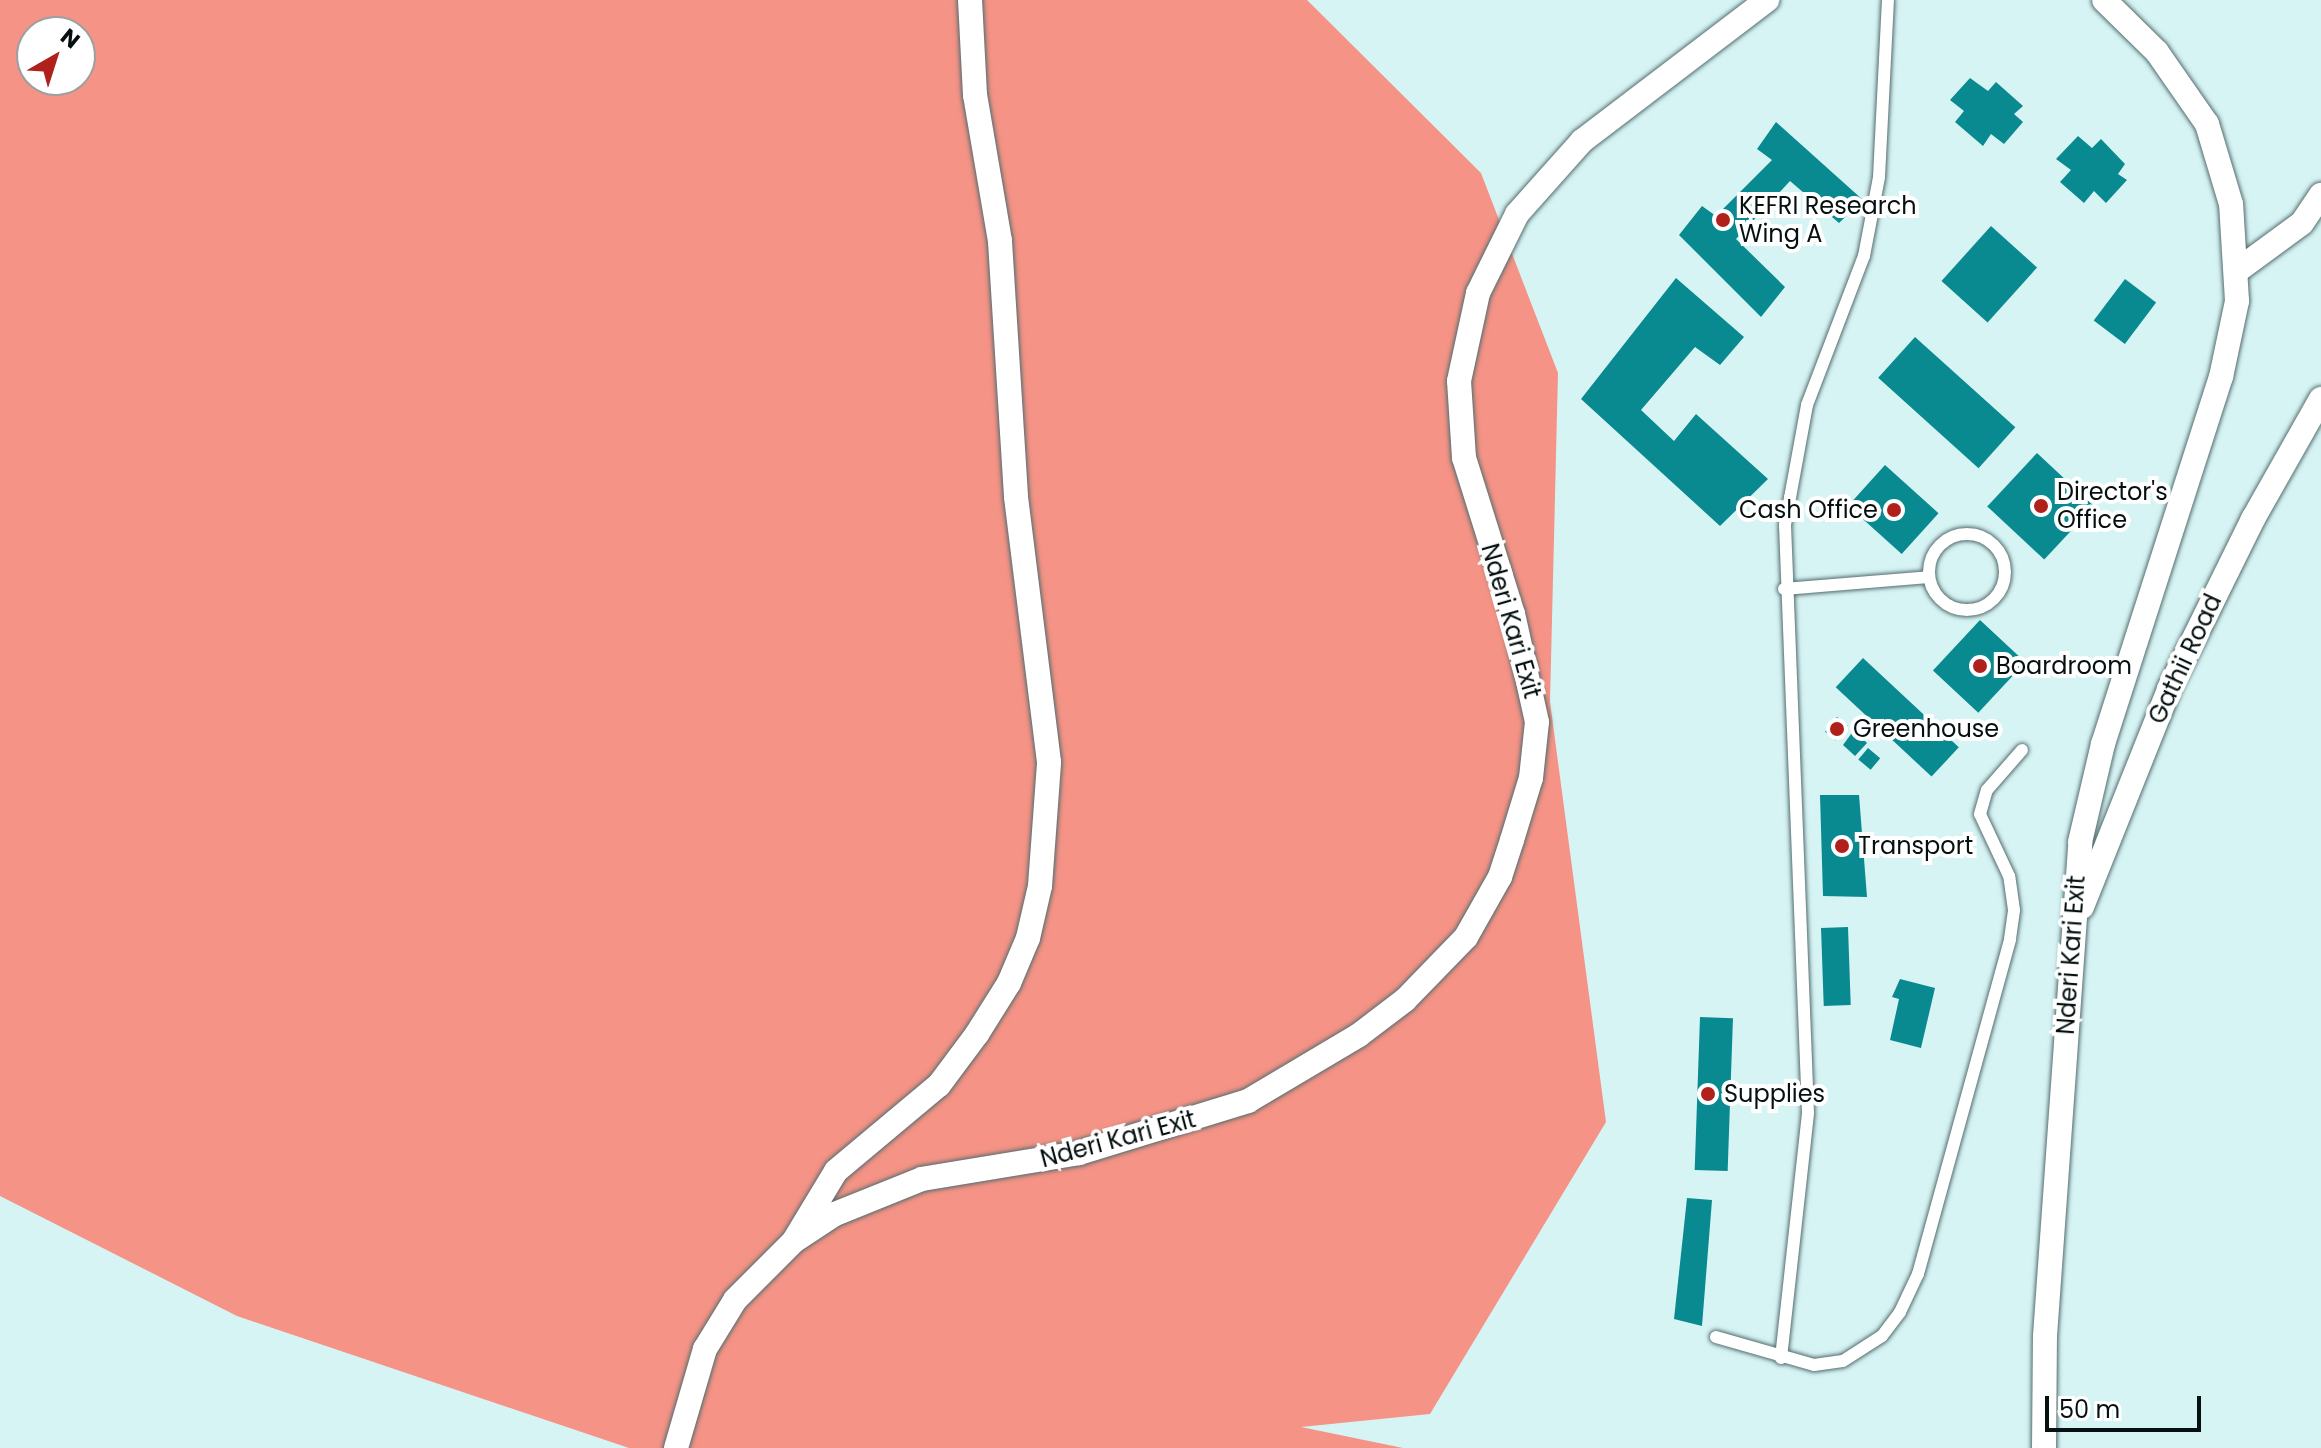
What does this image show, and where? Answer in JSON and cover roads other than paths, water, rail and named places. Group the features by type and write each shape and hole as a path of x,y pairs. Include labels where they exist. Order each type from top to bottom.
{"street":[{"path":"794,1241 836,1171 939,1085 977,1034 1009,983 1028,938 1040,886 1049,762 1016,496 1000,241 975,95 970,0"},
{"name":"Nderi Kari Exit","path":"676,1448 696,1374 718,1325 762,1269 794,1241 874,1194 922,1179 1079,1153 1248,1101 1359,1035 1405,1000 1459,946 1500,877 1531,778 1537,722 1524,656 1464,458 1459,381 1478,293 1517,214 1582,141 1767,0"},
{"name":"Nderi Kari Exit","path":"2044,1448 2045,1336 2080,842 2093,781 2232,339 2238,270 2231,204 2207,124 2157,52 2104,0"},
{"path":"2238,270 2293,231 2321,195"},
{"name":"Gathii Road","path":"2073,930 2169,689 2253,519 2321,399"}],"lane":[{"path":"1781,1358 1808,1113 1784,589 1785,525 1807,405 1864,256 1879,177 1888,0"},
{"path":"1969,533 1993,544 2005,567 1999,592 1978,608 1952,607 1941,600 1929,577 1935,551 1955,535 1969,533"},
{"path":"1784,589 1929,577"},
{"path":"1716,1337 1814,1365 1862,1353 1900,1312 1918,1274 2014,910 2009,876 1980,814 1987,790 2022,750"}],"place":[{"name":"KEFRI Research Wing A","path":"1723,220"},
{"name":"Director's Office","path":"2041,506"},
{"name":"Cash Office","path":"1894,510"},
{"name":"Boardroom","path":"1980,666"},
{"name":"Greenhouse","path":"1837,729"},
{"name":"Transport","path":"1842,846"},
{"name":"Supplies","path":"1708,1094"}]}
